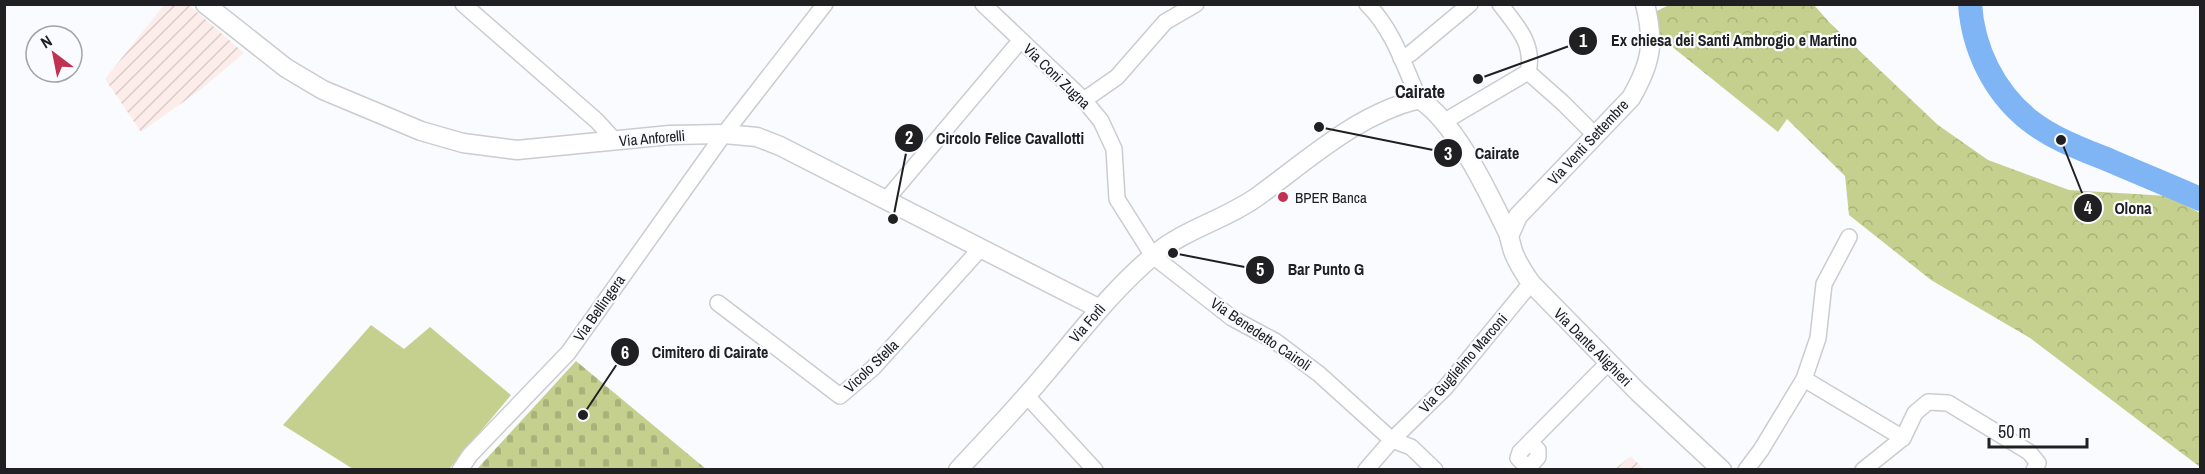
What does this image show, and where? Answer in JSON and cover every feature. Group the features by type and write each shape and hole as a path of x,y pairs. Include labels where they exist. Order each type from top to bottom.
{"street":[{"name":"Via Anforelli","path":"205,4 286,69 323,90 421,131 463,143 517,150 670,135 724,134 757,137 780,146 1098,308"},
{"path":"463,4 597,121 615,141"},
{"name":"Via Bellingera","path":"460,470 470,455 567,352 724,134 825,4"},
{"name":"Via Coni Zugna","path":"983,4 1084,100 1101,121 1114,149 1117,199 1153,256"},
{"path":"1084,100 1117,76 1165,22 1196,4"},
{"path":"1367,4 1378,14 1388,30 1419,99"},
{"path":"1401,58 1410,54 1470,4"},
{"path":"1445,121 1528,72 1531,60 1527,40 1500,4"},
{"name":"Via Venti Settembre","path":"1509,236 1518,216 1631,98 1649,61 1651,45 1645,4"},
{"path":"886,200 1020,41"},
{"path":"1528,72 1595,135"},
{"name":"Via Dante Alighieri","path":"1419,99 1445,121 1493,204 1509,236 1521,268 1531,283 1608,363 1722,470"},
{"name":"Via Forlì","path":"958,470 1027,396 1098,308 1153,256 1171,242 1243,207 1336,137 1395,105 1419,99"},
{"path":"1493,204 1504,209 1520,209 1527,206"},
{"path":"1746,470 1761,450 1804,379 1818,338 1824,284 1849,237"},
{"name":"Vicolo Stella","path":"718,303 840,396 873,368 981,248"},
{"name":"Via Benedetto Cairoli","path":"1153,256 1232,318 1275,341 1319,374 1392,440 1411,447 1435,470"},
{"name":"Via Guglielmo Marconi","path":"1366,470 1392,440 1445,388 1531,283"},
{"path":"1530,442 1608,363"},
{"path":"1804,379 1903,438"},
{"path":"1027,396 1095,470"},
{"path":"1863,470 1903,438 1915,413 1928,402 1948,403 2029,452 2037,463 2034,470"}],"shaded area":[{"path":"164,5 189,5 244,53 200,90 141,132 105,79"},
{"path":"1631,456 1643,469 1615,469"}],"green space":[{"path":"1669,5 1814,5 1938,125 1988,160 2069,190 2168,196 2200,213 2200,467 2030,338 1931,280 1849,215 1845,176 1787,119 1778,132 1655,33 1653,13"},
{"path":"371,325 404,349 430,327 511,395 449,469 353,469 283,425"},
{"path":"576,361 706,469 477,469"}],"waterway":[{"path":"1970,4 1976,37 1987,68 2005,96 2029,120 2069,144 2200,199"}],"place":[{"name":"Ex chiesa dei Santi Ambrogio e Martino","path":"1478,79"},
{"name":"Cairate","path":"1319,127"},
{"name":"Olona","path":"2061,140"},
{"name":"BPER Banca","path":"1283,197"},
{"name":"Circolo Felice Cavallotti","path":"893,219"},
{"name":"Bar Punto G","path":"1173,253"},
{"name":"Cimitero di Cairate","path":"583,415"}],"district":[{"name":"Cairate","path":"1420,91"}]}
